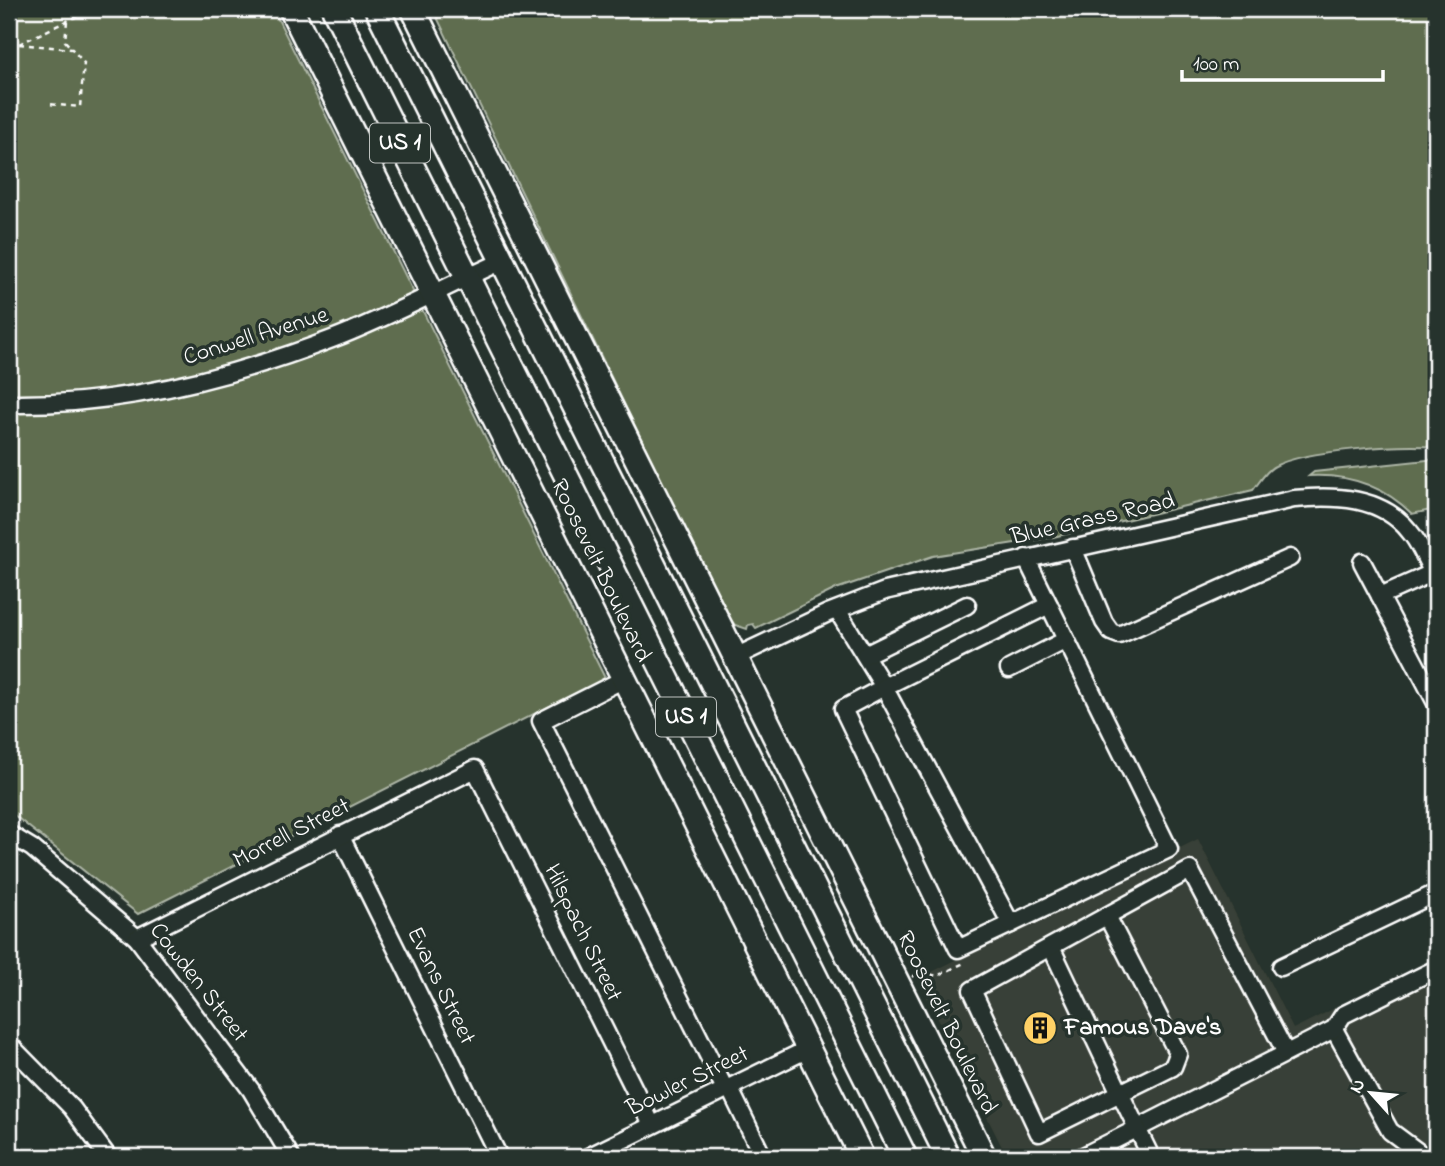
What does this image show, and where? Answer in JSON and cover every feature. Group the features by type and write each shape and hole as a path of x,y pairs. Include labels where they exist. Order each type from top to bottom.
{"highway":[{"name":"Roosevelt Boulevard","path":"291,9 862,1157"},
{"path":"310,9 330,87"},
{"name":"Roosevelt Boulevard","path":"334,9 905,1157"},
{"name":"Roosevelt Boulevard","path":"377,9 948,1157"},
{"name":"Roosevelt Boulevard","path":"413,9 984,1157"},
{"path":"946,1081 965,1157"}],"street":[{"name":"Conwell Avenue","path":"9,404 42,404 99,398 219,376 334,338 503,261"},
{"name":"Blue Grass Road","path":"735,657 838,610 908,585 1294,499 1335,495 1376,506 1410,531 1434,577"},
{"path":"1073,548 1104,622 1111,632 1119,635 1290,558"},
{"path":"1026,558 1049,604 1169,849 958,949 843,709 1049,604"},
{"path":"1362,562 1436,703"},
{"path":"1380,596 1434,577"},
{"path":"865,655 967,605"},
{"path":"838,610 884,687 1011,924"},
{"path":"1009,669 1066,640"},
{"path":"624,679 541,721 764,1157"},
{"name":"Hilspach Street","path":"468,773 475,769 652,1125"},
{"name":"Morrell Street","path":"137,938 468,773"},
{"name":"Cowden Street","path":"9,834 32,848 137,938 251,1090 291,1157"},
{"name":"Evans Street","path":"340,835 499,1157"},
{"path":"1107,916 1178,1054 1173,1067 1038,1133 972,990 1190,870 1286,1054"},
{"path":"1282,967 1436,893"},
{"path":"1051,947 1150,1157"},
{"path":"1081,1157 1334,1029 1343,1015 1436,969"},
{"path":"1334,1029 1390,1131 1425,1157"},
{"path":"9,1044 72,1108 108,1157"},
{"name":"Bowler Street","path":"588,1157 808,1049"}],"path":[{"path":"19,44 92,9"},
{"path":"49,104 80,107 84,63 65,41 67,21"},
{"path":"9,43 72,50"},
{"path":"909,979 921,972 937,976 974,959"}],"shaded area":[{"path":"1198,839 1293,1029 1436,958 1436,1157 1007,1157 918,979"}],"green space":[{"path":"9,9 273,9 605,678 138,914 9,811"},
{"path":"433,9 1436,9 1436,447 1354,449 1289,460 1272,468 1253,490 1053,537 933,556 836,589 756,628 753,624 748,625 747,629 735,625 725,612"},
{"path":"1436,459 1436,509 1412,514 1390,496 1365,484 1338,477 1309,476 1314,472"}],"place":[{"name":"Famous Dave's","path":"1040,1028"}]}
